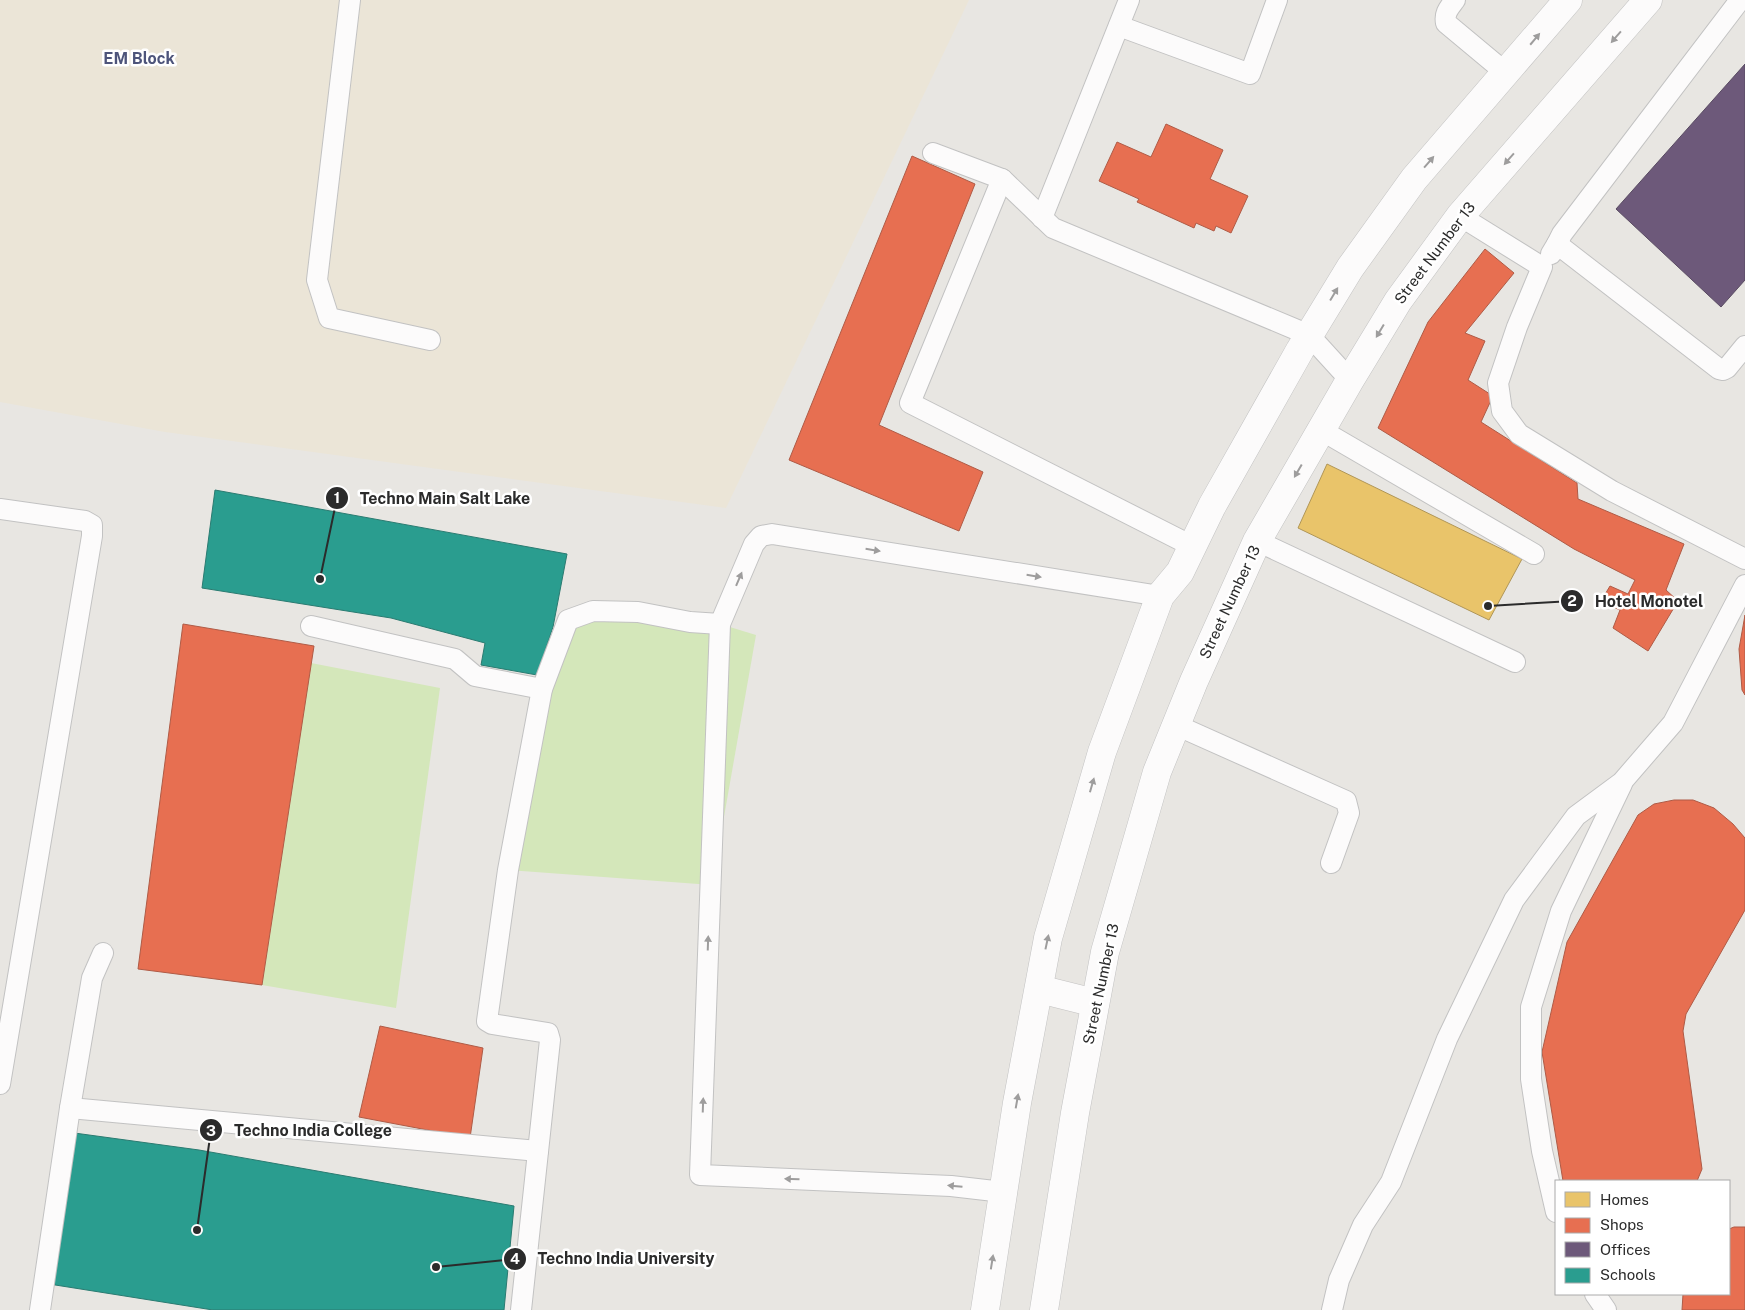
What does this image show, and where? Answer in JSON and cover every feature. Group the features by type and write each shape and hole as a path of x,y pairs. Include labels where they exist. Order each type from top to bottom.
{"main road":[{"path":"985,1310 1017,1103 1048,938 1102,752 1160,596 1180,572 1212,506 1309,335 1350,268 1414,179 1568,0"},
{"name":"Street Number 13","path":"1044,1310 1074,1113 1105,952 1157,772 1194,681 1258,541 1350,380 1398,301 1460,216 1648,0"},
{"path":"1039,989 1096,1003"}],"lane":[{"path":"350,0 317,280 329,318 430,340"},
{"path":"1042,218 1129,0"},
{"path":"1119,26 1250,74 1277,0"},
{"path":"1455,0 1448,9 1445,17 1446,23 1506,73"},
{"path":"1740,0 1568,226 1542,267 1517,327 1498,383 1502,412 1519,434 1612,491 1745,559"},
{"path":"933,153 1002,179 1053,228 1309,335 1350,380"},
{"path":"1002,179 910,403 1192,546"},
{"path":"1460,216 1542,267"},
{"path":"1558,244 1719,369 1727,368 1745,346"},
{"path":"1321,430 1534,554"},
{"path":"0,509 85,521 92,525 92,536 0,1084"},
{"path":"1003,1192 952,1186 700,1175 720,624 754,544 761,536 772,534 1160,596"},
{"path":"1258,541 1515,662"},
{"path":"1332,1310 1339,1280 1364,1225 1391,1182 1447,1039 1514,900 1576,816 1622,782 1673,723 1745,585"},
{"path":"521,1310 549,1036 548,1033 492,1024 487,1021 508,870 542,688 568,620 584,614 593,611 638,612 690,622 720,624"},
{"path":"311,626 454,659 475,676 542,688"},
{"path":"1176,725 1346,801 1349,813 1331,863"},
{"path":"1555,1208 1542,1151 1532,1079 1531,1007 1561,911 1622,782"},
{"path":"40,1310 70,1108 92,978 103,952"},
{"path":"70,1108 538,1151"},
{"path":"1596,1295 1606,1310"}],"shaded area":[{"path":"0,0 969,0 726,508 165,432 0,402"}],"green space":[{"path":"568,620 720,624 756,635 712,885 508,870"},
{"path":"311,663 440,688 396,1008 262,985"}],"building: Homes":[{"path":"1327,464 1522,559 1489,620 1298,528"}],"building: Shops":[{"path":"1166,124 1223,150 1210,179 1248,196 1231,233 1216,226 1214,231 1196,223 1194,228 1137,202 1139,199 1099,181 1117,142 1151,157"},
{"path":"912,156 975,184 879,425 983,472 959,531 789,460"},
{"path":"1485,249 1514,273 1465,333 1485,341 1468,380 1493,396 1481,422 1577,483 1578,499 1684,544 1666,590 1678,601 1648,651 1613,628 1620,610 1601,601 1610,586 1628,594 1635,580 1574,549 1378,428 1428,322"},
{"path":"1745,615 1745,695 1742,690 1739,649"},
{"path":"183,624 314,646 262,985 138,969"},
{"path":"1674,800 1693,800 1714,808 1733,824 1745,838 1745,910 1686,1014 1683,1031 1702,1169 1697,1180 1563,1180 1542,1052 1567,942 1638,815 1654,804"},
{"path":"380,1026 483,1048 470,1138 359,1117"},
{"path":"1745,1227 1745,1310 1682,1310 1683,1295 1730,1295 1730,1229"}],"building: Offices":[{"path":"1745,64 1745,280 1721,307 1616,209"}],"building: Schools":[{"path":"215,490 567,554 553,627 537,675 481,665 485,643 391,618 202,588"},
{"path":"67,1132 199,1150 514,1206 504,1310 213,1310 49,1284"}],"place":[{"name":"Techno Main Salt Lake","path":"320,579"},
{"name":"Hotel Monotel","path":"1488,606"},
{"name":"Techno India College","path":"197,1230"},
{"name":"Techno India University","path":"436,1267"}],"district":[{"name":"EM Block","path":"139,58"}]}
